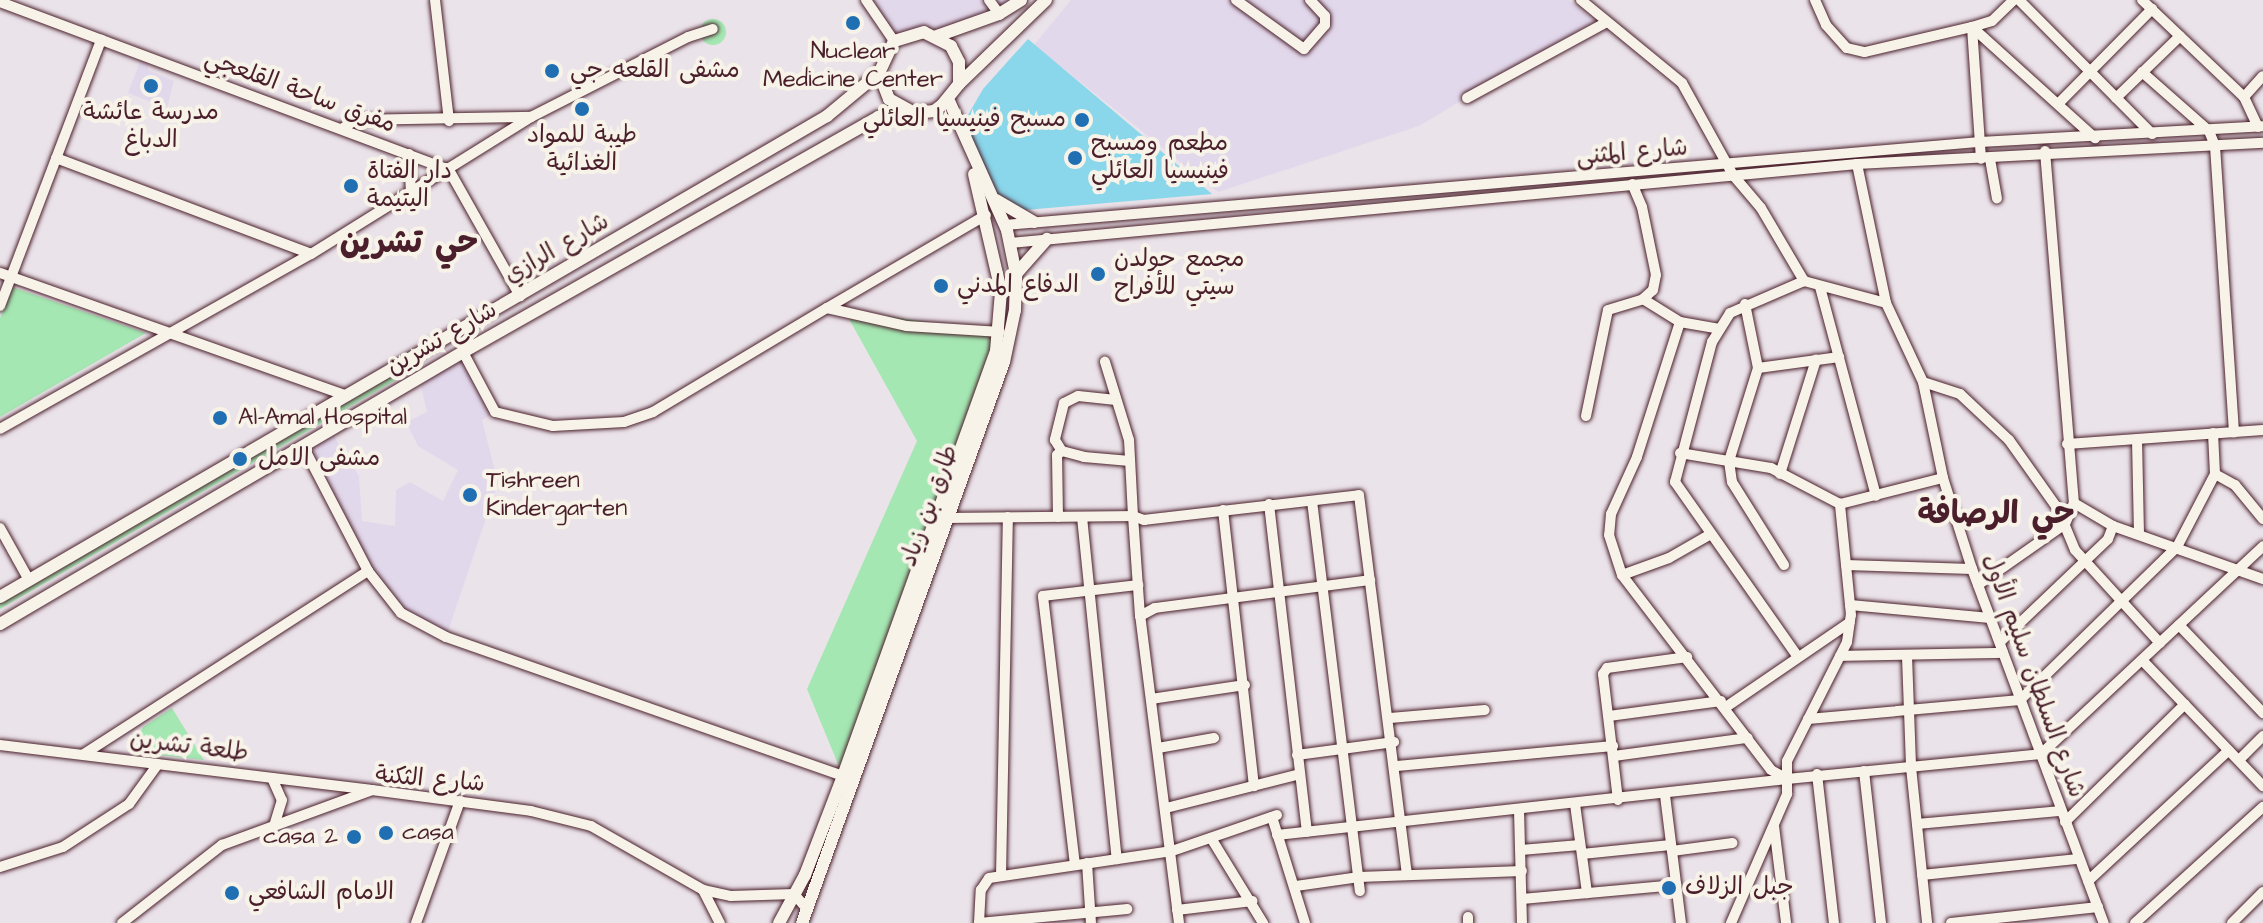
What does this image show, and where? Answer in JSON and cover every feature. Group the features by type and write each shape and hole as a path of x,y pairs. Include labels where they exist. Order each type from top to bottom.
{"main road":[{"path":"1021,0 999,14 937,36 912,33 894,41 879,73 889,99 914,113 946,103 959,84 1046,0"},
{"path":"937,36 951,46 959,62 959,84"},
{"name":"شارع الرازي","path":"0,597 827,116 879,73"},
{"path":"946,103 979,186 1002,227 1005,244 992,241"},
{"name":"طارق بن زياد","path":"802,923 1004,362 1015,310 1016,274 995,199 946,103"},
{"name":"شارع تشرين","path":"0,624 463,352 878,117 914,113"},
{"path":"995,199 1034,222"},
{"path":"779,923 843,776 968,439 1000,332 1001,291 992,241 1002,227"},
{"path":"1016,274 1047,239"}],"street":[{"path":"435,0 449,121"},
{"path":"866,0 894,41"},
{"path":"989,0 999,14"},
{"path":"1236,0 1300,49 1315,42 1325,25 1325,16 1310,0"},
{"path":"1581,0 1682,83 1730,170 1761,208 1792,269 1804,281 1886,303"},
{"path":"1815,0 1836,37 1847,48 1865,52 1992,21 2017,0 2152,134"},
{"path":"2142,0 2244,97 2260,127"},
{"name":"مفرق ساحة القلعجي","path":"0,2 449,170"},
{"path":"2058,104 2152,9"},
{"path":"1467,98 1607,22"},
{"path":"1972,27 2095,138"},
{"path":"1972,27 1980,142 1997,198"},
{"path":"0,429 311,254 531,117 688,37 713,29"},
{"path":"2116,98 2180,36"},
{"path":"0,306 101,40"},
{"path":"2142,72 2209,131 2215,146 2234,432"},
{"path":"2244,97 2263,76"},
{"path":"343,128 356,120 449,121 505,114 531,117"},
{"name":"شارع المثنى","path":"1002,227 1047,239 1632,184 1980,142 2260,127"},
{"path":"1978,585 2065,524 2074,503 2044,140"},
{"name":"شارع المثنى","path":"1002,227 1034,222 1730,170 2263,143"},
{"path":"409,154 411,194"},
{"path":"56,158 311,254"},
{"name":"شارع السلطان سليم الأول","path":"1857,164 1886,303 1923,382 1943,478 1972,569 2104,923"},
{"path":"449,170 520,296"},
{"path":"1586,416 1608,310 1643,299 1653,290 1656,275 1642,207 1632,184"},
{"path":"463,352 495,412 553,426 624,422 667,405 827,308 1002,227"},
{"path":"0,273 347,396"},
{"path":"1798,657 1675,482 1680,453 1719,329 1730,313 1745,304 1804,281"},
{"path":"1820,287 1876,496"},
{"path":"1643,299 1680,322 1719,329"},
{"path":"1745,304 1758,368 1729,461 1732,482 1784,565"},
{"path":"827,308 907,326 1000,332"},
{"path":"1680,322 1637,457 1611,514 1609,535 1622,575 1771,770 1787,779"},
{"path":"1758,368 1839,357"},
{"path":"1780,474 1816,360"},
{"path":"1105,362 1130,461 1140,616 1179,923"},
{"path":"1923,382 1960,394 2009,440 2065,524 2085,561 2160,643"},
{"path":"1062,451 1055,440 1064,403 1078,396 1116,400"},
{"path":"2067,444 2263,430"},
{"path":"1808,719 2020,700 2177,547 2215,474 2213,433"},
{"path":"2137,439 2139,533"},
{"path":"303,446 368,571 401,613 446,637 843,776"},
{"path":"1058,517 1057,455 1062,451 1130,461"},
{"path":"1680,453 1780,474 1840,504 1943,478"},
{"path":"2215,474 2235,485 2263,519"},
{"path":"949,518 1133,516 1144,520 1359,495 1394,742 1407,875"},
{"path":"1312,501 1360,891"},
{"path":"2074,503 2113,526 2263,579"},
{"path":"1269,504 1307,832"},
{"path":"1734,921 1787,794 1787,761 1840,656 1850,622 1840,504"},
{"path":"1223,510 1236,598 1254,786"},
{"path":"1001,876 1008,517"},
{"path":"1082,517 1086,589 1117,859"},
{"path":"2000,642 2108,539 2113,526"},
{"path":"0,528 29,580"},
{"path":"1622,575 1669,558 1711,534"},
{"path":"1277,835 1665,795 1817,774 2041,754 2263,546"},
{"path":"1846,565 1972,569"},
{"path":"84,754 368,571"},
{"path":"1140,616 1155,608 1370,580"},
{"path":"1090,918 1043,596 1138,585"},
{"path":"1850,605 1990,618"},
{"path":"1609,716 1723,704 1850,622"},
{"path":"2179,625 2263,713"},
{"path":"1840,656 2003,653"},
{"path":"1907,656 1911,767 1927,923"},
{"path":"1618,800 1607,668 1687,657"},
{"path":"2142,660 2263,786"},
{"path":"1151,699 1245,685"},
{"path":"1917,824 2063,816 2185,704"},
{"path":"1390,718 1485,710"},
{"path":"2239,760 2263,736"},
{"path":"1158,748 1214,738"},
{"path":"1397,766 1748,738"},
{"path":"1297,755 1394,742"},
{"name":"طلعة تشرين","path":"0,745 372,790"},
{"path":"2088,881 2229,750"},
{"path":"0,867 76,838 129,804 158,764"},
{"path":"1864,771 1881,923"},
{"path":"1166,808 1300,774"},
{"path":"1817,774 1834,923"},
{"path":"272,778 282,800 274,826"},
{"name":"شارع الثكنة","path":"122,923 222,845 372,790 531,811 591,826 703,890"},
{"path":"1665,795 1681,923"},
{"path":"416,923 460,801"},
{"path":"1575,804 1587,893"},
{"path":"2135,923 2263,807"},
{"path":"1519,810 1522,923"},
{"path":"1127,909 1090,918 979,923 983,883 1001,876 1172,851 1274,816 1277,835 1296,886 1305,923"},
{"path":"1774,826 1786,923"},
{"path":"1211,838 1263,923"},
{"path":"1521,850 1671,848 1732,843"},
{"path":"1922,875 2078,859"},
{"path":"1296,886 1359,877 1522,871"},
{"path":"1522,899 1676,885"},
{"path":"703,890 731,896 794,894 807,909"},
{"path":"703,890 720,923"},
{"path":"2232,923 2263,892"},
{"path":"1177,910 1252,901"},
{"path":"1951,923 2098,907"}],"shaded area":[{"path":"866,0 1021,0 965,28 894,41"},
{"path":"1071,0 1569,0 1594,21 1419,126 1218,192 1034,45"},
{"name":"مدرسة عائشة الدباغ","path":"141,59 148,61 148,70 174,81 167,108 128,93"},
{"name":"Tishreen Kindergarten","path":"463,352 495,412 482,420 498,483 446,637 401,613 368,571 303,446 330,430 359,476 362,521 395,526 396,490 410,482 443,501 458,470 418,446 406,422 427,412 419,378"}],"green space":[{"path":"713,19 722,23 726,32 722,41 713,45 704,41 700,32 704,23"},
{"path":"12,287 146,333 0,417 0,318"},
{"path":"844,310 1000,332 843,776 807,689 917,441"},
{"path":"404,368 408,373 0,609 0,603"},
{"path":"172,708 204,760 131,752 143,727"}],"water":[{"name":"مطعم ومسبح فينيسيا العائلي","path":"1028,39 1212,194 1025,210 997,194 964,122 983,89"}],"place":[{"name":"Nuclear Medicine Center","path":"853,23"},
{"name":"مشفى القلعه جي","path":"552,71"},
{"name":"مدرسة عائشة الدباغ","path":"151,86"},
{"name":"طيبة للمواد الغذائية","path":"582,109"},
{"name":"مسبح فينيسيا العائلي","path":"1082,120"},
{"name":"مطعم ومسبح فينيسيا العائلي","path":"1075,158"},
{"name":"دار الفتاة اليتيمة","path":"351,186"},
{"name":"مجمع جولدن سيتي للأفراح","path":"1098,274"},
{"name":"الدفاع المدني","path":"941,286"},
{"name":"Al-Amal Hospital","path":"220,418"},
{"name":"مشفى الامل","path":"240,459"},
{"name":"Tishreen Kindergarten","path":"470,495"},
{"name":"casa","path":"386,833"},
{"name":"casa 2","path":"354,837"},
{"name":"جبل الزلاف","path":"1669,888"},
{"name":"الامام الشافعي","path":"232,893"}],"district":[{"name":"حي تشرين","path":"409,243"},
{"name":"حي الرصافة","path":"1996,514"}]}
